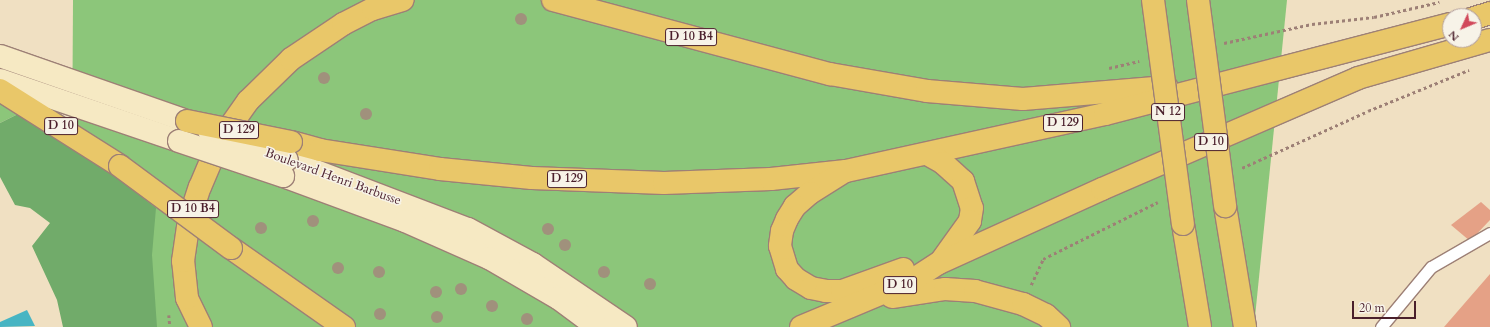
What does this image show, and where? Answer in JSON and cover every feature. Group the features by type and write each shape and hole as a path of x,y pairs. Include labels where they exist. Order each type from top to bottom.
{"main road":[{"name":"D 10 B4","path":"201,327 187,298 183,261 194,207 219,142 248,101 291,59 343,24 373,9 403,0"},
{"name":"D 10 B4","path":"553,0 830,74 927,91 1023,99 1247,78"},
{"name":"N 12","path":"1153,0 1183,224 1200,327"},
{"path":"1198,0 1225,206 1245,327"},
{"path":"1247,78 1442,26"},
{"name":"D 10","path":"801,327 911,281 939,263 1358,78 1490,40"},
{"name":"D 129","path":"0,56 187,121 287,159 320,150 433,168 532,178 664,183 771,179 846,171 927,154 1247,78"},
{"name":"Boulevard Henri Barbusse","path":"0,80 179,142 287,159 468,228 533,264 626,327"},
{"name":"D 10","path":"0,90 120,166 231,248 344,327"},
{"path":"927,154 944,163 963,181 972,208 970,221 939,263"},
{"name":"Boulevard Henri Barbusse","path":"287,159 405,221 489,258 558,298 597,327"},
{"name":"D 129","path":"846,171 810,193 795,206 782,231 780,246 783,258 796,279 811,288 826,291 842,291 904,268 939,263"},
{"path":"859,302 945,290 975,291 1023,304 1046,315 1059,327"}],"lane":[{"path":"1381,327 1431,267 1490,233"}],"path":[{"path":"1221,44 1312,24 1374,17 1442,2"},
{"path":"1108,69 1145,60"}],"green space":[{"path":"73,0 1287,0 1254,327 71,327"},
{"path":"0,101 22,112 0,123"},
{"path":"20,113 86,154 156,208 152,255 157,327 63,327 57,300 32,246 50,223 30,208 15,205 0,177 0,123"}],"water":[{"path":"27,310 35,326 0,327 0,322"}],"building":[{"path":"1481,202 1490,210 1490,220 1470,241 1451,225"},
{"path":"1490,274 1490,327 1444,327"}]}
